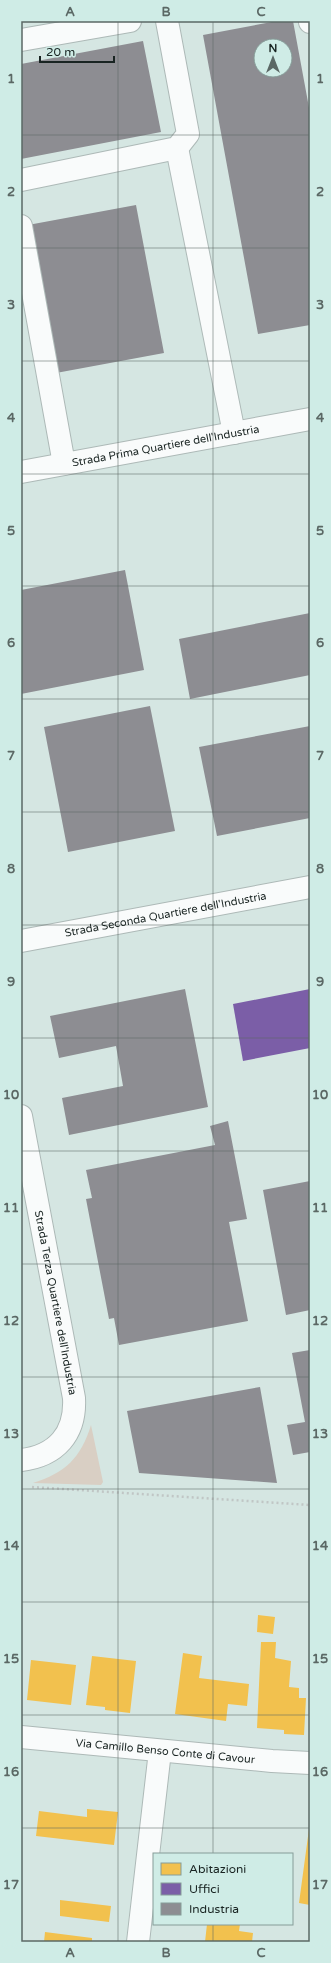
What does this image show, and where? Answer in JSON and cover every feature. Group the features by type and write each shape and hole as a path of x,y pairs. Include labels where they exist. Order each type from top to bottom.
{"street":[{"path":"21,40 130,21"},
{"path":"21,180 177,148 188,134 168,21"},
{"path":"177,148 234,433"},
{"path":"21,226 64,464"},
{"name":"Strada Prima Quartiere dell'Industria","path":"21,472 310,419"},
{"name":"Strada Seconda Quartiere dell'Industria","path":"21,940 310,887"},
{"name":"Strada Terza Quartiere dell'Industria","path":"21,1116 75,1410 73,1422 61,1442 43,1454 21,1460"},
{"name":"Via Camillo Benso Conte di Cavour","path":"21,1737 160,1751 310,1763"},
{"path":"138,1942 160,1751"}],"path":[{"path":"32,1487 310,1505"}],"shaded area":[{"path":"91,1425 103,1482 101,1485 33,1483 54,1474 70,1463 82,1447"}],"building: Abitazioni":[{"path":"258,1615 275,1617 273,1634 257,1632"},
{"path":"261,1642 276,1642 275,1658 291,1661 289,1687 299,1688 299,1698 306,1698 304,1735 284,1734 284,1730 257,1728"},
{"path":"183,1653 202,1656 199,1678 249,1684 247,1706 228,1704 226,1721 175,1714"},
{"path":"92,1656 136,1661 130,1713 105,1710 105,1707 86,1705"},
{"path":"31,1660 76,1665 71,1705 27,1700"},
{"path":"87,1809 118,1812 114,1845 36,1836 39,1811 87,1817"},
{"path":"310,1829 310,1905 299,1903"},
{"path":"60,1900 111,1906 109,1922 60,1916"},
{"path":"207,1925 240,1925 239,1931 253,1933 252,1942 205,1942"},
{"path":"45,1932 92,1938 92,1942 44,1942"}],"building: Uffici":[{"path":"310,989 310,1048 243,1061 233,1004"}],"building: Industria":[{"path":"277,21 293,21 310,113 310,325 258,334 203,35"},
{"path":"143,41 161,132 21,159 21,64"},
{"path":"136,205 164,353 56,373 28,225"},
{"path":"125,570 144,670 21,694 21,590"},
{"path":"310,613 310,675 190,699 179,639"},
{"path":"150,706 175,831 68,852 44,727"},
{"path":"310,726 310,818 217,836 199,747"},
{"path":"185,989 208,1107 69,1135 62,1098 123,1086 116,1046 59,1058 50,1016"},
{"path":"228,1121 247,1219 229,1222 248,1321 119,1345 114,1318 109,1319 86,1199 92,1198 86,1170 215,1145 210,1126"},
{"path":"310,1181 310,1310 286,1315 263,1190"},
{"path":"310,1350 310,1452 293,1455 287,1425 305,1422 292,1353"},
{"path":"260,1387 277,1483 139,1473 127,1411"}]}
